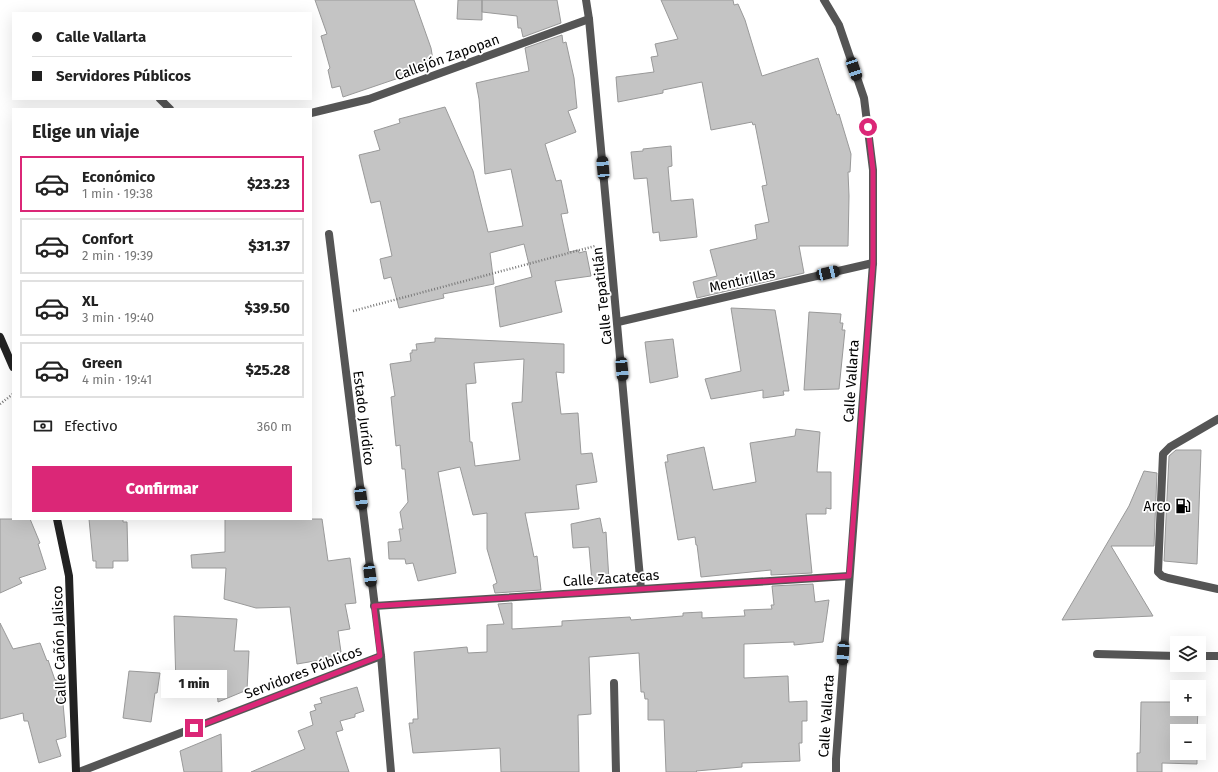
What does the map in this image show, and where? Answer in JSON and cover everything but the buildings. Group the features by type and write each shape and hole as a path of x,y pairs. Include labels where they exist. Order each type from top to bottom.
{"street":[{"name":"Calle Tepatitlán","path":"586,0 589,18 609,242 618,322 641,589"},
{"name":"Calle Vallarta","path":"824,0 840,25 864,98 873,170 873,263 849,576 836,772"},
{"name":"Callejón Zapopan","path":"312,113 369,99 589,18"},
{"path":"161,100 169,108"},
{"name":"Estado Jurídico","path":"329,234 380,656 390,772"},
{"name":"Mentirillas","path":"618,322 873,263"},
{"path":"0,337 12,365"},
{"path":"1218,419 1170,447 1163,454 1158,572 1162,576 1168,578 1218,589"},
{"name":"Calle Cañón Jalisco","path":"57,520 69,576 76,772"},
{"name":"Calle Zacatecas","path":"374,606 849,576"},
{"path":"1097,654 1170,656"},
{"name":"Servidores Públicos","path":"79,772 380,656"},
{"path":"1206,656 1218,656"},
{"path":"614,683 616,772"}],"path":[{"path":"338,315 609,242"},
{"path":"0,404 12,395"}],"place":[{"name":"Arco","path":"1183,506"}],"route":[{"path":"194,728 380,656 374,606 849,576 873,263 873,170 868,127"}]}
